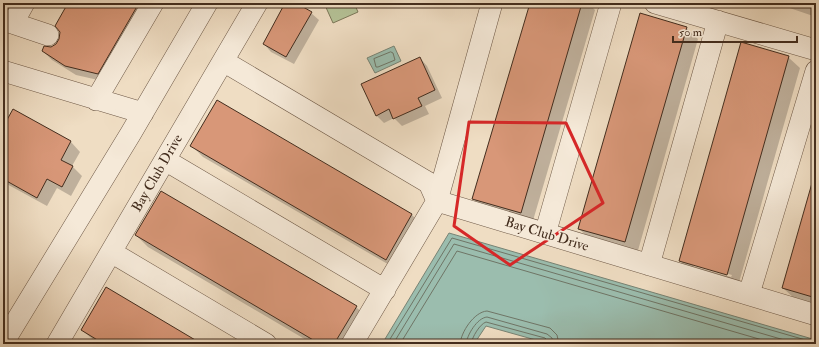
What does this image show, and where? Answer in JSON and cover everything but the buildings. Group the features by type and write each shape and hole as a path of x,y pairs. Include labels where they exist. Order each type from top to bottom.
{"street":[{"path":"24,3 8,22 48,35"},
{"path":"96,100 153,3"},
{"path":"3,343 143,113 207,3"},
{"name":"Bay Club Drive","path":"57,344 257,3"},
{"path":"352,344 437,201 492,3"},
{"path":"545,234 611,3"},
{"path":"655,3 816,50"},
{"path":"649,265 718,21"},
{"path":"223,60 429,184 437,201"},
{"path":"3,71 143,113"},
{"path":"749,294 816,71"},
{"path":"165,160 385,290"},
{"name":"Bay Club Drive","path":"437,201 816,315"},
{"path":"111,252 266,344"}],"highlighted area":[{"path":"469,122 566,123 603,203 510,265 454,226"}],"shaded area":[{"path":"324,3 354,3 358,12 333,23"}],"water":[{"path":"394,46 401,61 375,73 367,58"},
{"path":"449,233 816,340 816,344 550,344 486,326 474,344 382,344"}]}
